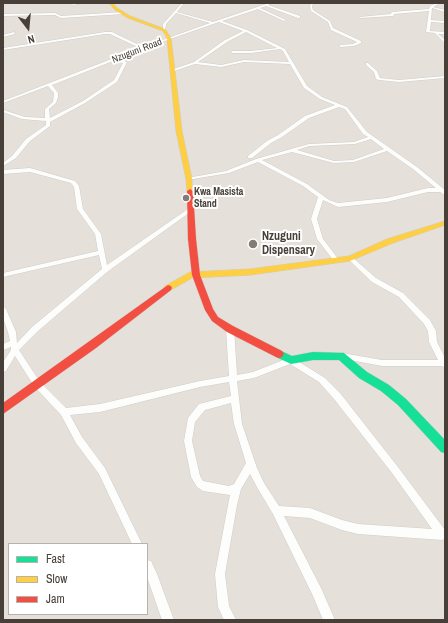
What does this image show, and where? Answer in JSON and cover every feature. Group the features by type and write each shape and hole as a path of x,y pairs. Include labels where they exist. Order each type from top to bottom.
{"street":[{"path":"73,4 83,3"},
{"path":"111,3 116,9 130,17 152,24 164,30"},
{"path":"183,3 165,24 164,30 168,38 179,131 190,179 190,210 196,275 209,310 215,319 230,329 291,360 322,380 337,396 395,470 443,535"},
{"name":"Nzuguni Road","path":"3,102 168,38 272,3"},
{"path":"312,3 312,10 329,22 332,28 360,42 354,45 340,46"},
{"path":"428,3 431,8 428,32 445,33"},
{"path":"431,8 439,3"},
{"path":"266,5 299,17"},
{"path":"258,8 285,20"},
{"path":"360,17 393,15 392,13 431,8 445,11"},
{"path":"175,12 197,20 213,23"},
{"path":"3,15 55,14 61,17 123,13"},
{"path":"219,21 286,51 305,87 321,98 346,108 363,130 372,138 415,168 443,192"},
{"path":"429,22 445,22"},
{"path":"172,71 196,63 235,36 246,32"},
{"path":"435,32 445,42"},
{"path":"3,36 14,33"},
{"path":"3,49 105,33 111,33 143,48"},
{"path":"232,52 251,52 281,48"},
{"path":"3,111 24,118 48,120 84,102 116,81 125,62 113,60"},
{"path":"196,63 221,66 244,61 291,63"},
{"path":"367,64 376,72 377,78 379,79 399,81 445,77"},
{"path":"4,163 14,157 28,140 47,126 47,109 54,102 56,97 56,93 49,84"},
{"path":"250,157 269,142 307,117 339,105"},
{"path":"190,179 227,172 258,160 314,144 355,143 372,138"},
{"path":"291,150 334,162 354,161 388,150"},
{"path":"258,160 305,185 332,204 344,205 388,200 419,191 433,190 443,192"},
{"path":"4,163 69,180 77,187 80,209 98,234 105,270"},
{"path":"3,172 30,170"},
{"path":"321,197 314,219 320,239 336,260"},
{"path":"3,369 14,346 105,270 190,210"},
{"path":"3,409 93,345 174,283 190,275 250,272 350,258 390,241 445,223"},
{"path":"3,275 102,252"},
{"path":"64,412 100,408 200,384 233,379 254,374 291,360 313,356 341,356 382,363 445,364 433,342 431,328 424,318 401,295 374,280 350,258"},
{"path":"3,309 12,332 14,346 37,384 64,412 79,440 102,471 137,543"},
{"path":"230,329 233,379 238,424 251,464 317,592 329,620"},
{"path":"3,347 14,346"},
{"path":"341,356 363,376 385,388 402,402 445,448"},
{"path":"235,398 207,404 199,409 189,424 188,441 196,477 200,484 226,491 237,487"},
{"path":"230,620 224,607 220,574 232,505 237,487 251,464"},
{"path":"276,511 304,511 358,529 443,535"},
{"path":"148,567 168,620"}],"shaded area":[{"path":"3,3 445,3 445,620 3,620"}],"traffic: fast":[{"path":"279,354 291,360 313,356 341,356 363,375 385,388 402,402 445,448"}],"traffic: slow":[{"path":"111,3 116,9 129,17 164,30 169,38 179,131 190,191"},
{"path":"168,288 190,275 250,272 350,258 390,241 445,223"}],"traffic: jam":[{"path":"190,191 192,239 196,275 209,310 215,319 230,329 279,354"},
{"path":"3,409 93,345 168,288"}],"place":[{"name":"Kwa Masista Stand","path":"186,198"},
{"name":"Nzuguni Dispensary","path":"253,244"}]}
